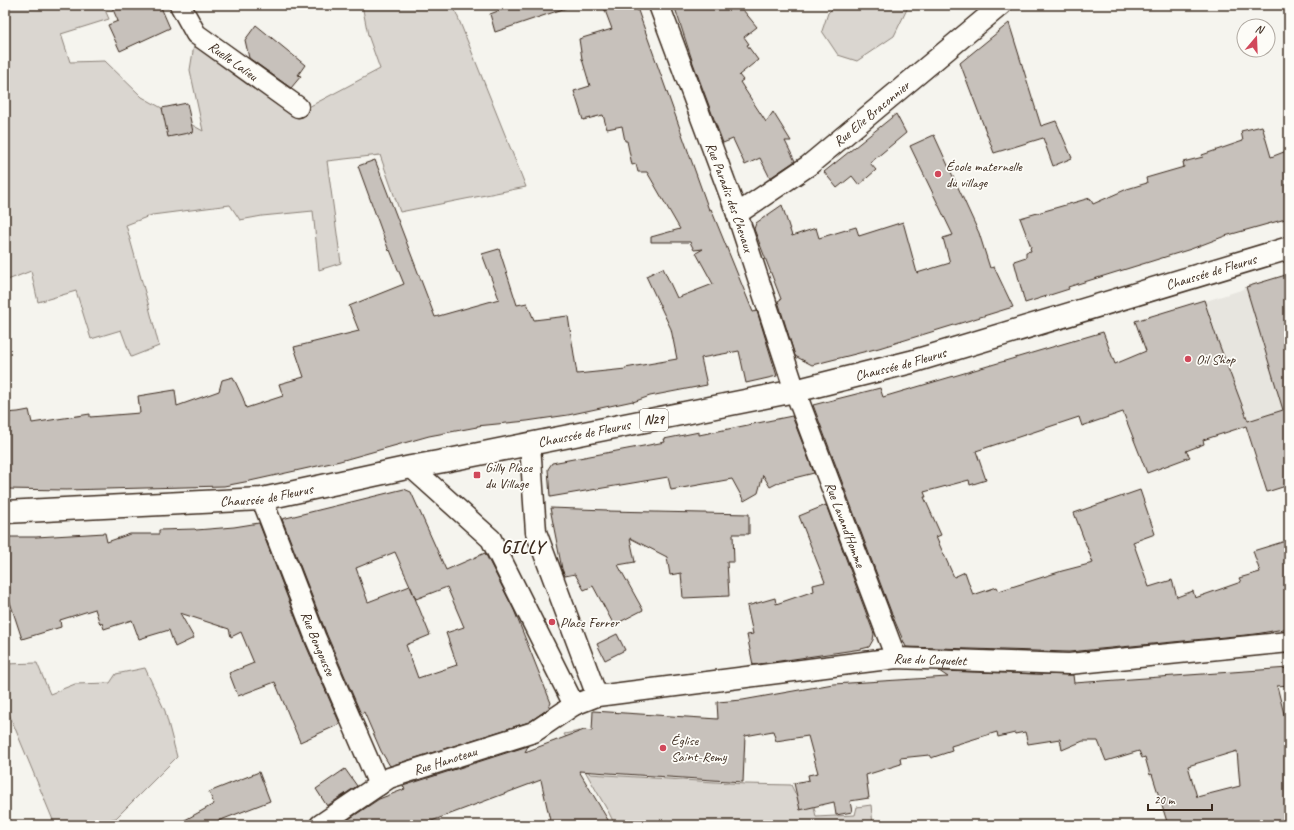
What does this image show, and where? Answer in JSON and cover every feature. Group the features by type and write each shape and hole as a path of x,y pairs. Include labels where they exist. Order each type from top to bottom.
{"main road":[{"name":"Chaussée de Fleurus","path":"5,512 262,500 411,466 796,391 911,362 1289,248"}],"street":[{"name":"Ruelle Lalieu","path":"180,5 196,34 298,107"},
{"name":"Rue Paradis des Chevaux","path":"659,5 737,214 796,391"},
{"name":"Rue Elie Braconnier","path":"737,214 808,166 1001,5"},
{"name":"Rue Lavand'Homme","path":"796,391 896,658"},
{"path":"530,444 536,532 597,696"},
{"path":"411,466 491,539 574,705"},
{"name":"Rue Bongousse","path":"262,500 316,639 379,785"},
{"name":"Rue du Coquelet","path":"574,705 597,696 896,658 1069,664 1289,642"},
{"name":"Rue Hanoteau","path":"320,825 389,778 534,732 574,705"}],"shaded area":[{"path":"5,5 103,5 109,19 61,34 70,62 105,61 142,97 203,131 190,70 194,45 219,50 301,111 380,69 368,35 362,5 453,5 526,187 400,212 380,155 327,161 341,263 319,270 313,211 262,216 240,220 230,205 152,215 126,225 159,346 131,357 121,330 91,339 76,291 38,302 31,271 5,281"},
{"path":"836,5 909,5 894,36 857,61 838,55 822,31 828,13"},
{"path":"1289,275 1289,484 1268,492 1244,417 1136,323"},
{"path":"37,663 50,694 75,684 110,683 116,674 145,668 165,711 177,757 116,818 89,825 55,825 5,704 5,664"},
{"path":"580,731 578,755 590,774 745,784 791,785 801,805 813,802 816,817 855,815 857,807 871,805 873,825 615,825 564,734"}],"building":[{"path":"111,5 160,5 170,28 120,51 108,25 118,21"},
{"path":"514,5 565,5 566,8 495,32 490,14"},
{"path":"603,5 636,5 709,210 711,209 753,312 757,311 777,376 746,383 739,351 701,358 707,385 650,396 633,402 568,415 477,426 429,436 340,461 224,486 66,490 5,489 5,413 29,410 32,423 90,414 90,417 140,413 138,396 175,390 177,406 219,391 222,380 233,377 246,408 283,396 279,384 304,377 294,347 359,331 349,306 404,284 390,250 389,251 358,166 375,160 435,317 499,299 482,254 499,249 517,305 527,303 534,320 568,316 577,374 626,369 625,368 677,359 671,329 646,276 663,268 677,298 713,284 696,253 703,249 694,250 690,242 651,242 651,237 680,229 647,172 638,172 636,164 632,165 622,126 607,129 603,115 583,120 574,91 590,86 582,59 579,39 612,29"},
{"path":"674,5 739,5 757,27 744,37 749,44 747,45 758,60 739,75 743,80 740,82 766,122 773,112 791,141 785,141 795,161 770,178 760,158 745,165 733,139 723,143 693,63"},
{"path":"1009,23 1041,126 1056,121 1072,158 1053,166 1043,138 994,153 960,63"},
{"path":"256,25 305,65 298,75 301,76 291,88 249,58 245,40"},
{"path":"187,103 193,132 168,137 162,108"},
{"path":"896,114 906,133 870,163 876,170 859,185 852,176 837,188 824,172"},
{"path":"1262,126 1271,157 1289,150 1289,218 1225,236 1191,249 1068,287 1069,289 1025,303 1014,261 1026,257 1026,252 1031,251 1031,247 1020,218 1090,198 1093,204 1127,189 1147,183 1146,178 1184,167 1183,162 1203,157 1202,155 1243,141 1241,131"},
{"path":"934,135 979,233 990,268 994,267 1013,307 879,348 812,365 795,356 778,301 781,299 754,229 756,223 782,205 792,236 816,228 819,238 856,227 859,236 903,222 917,273 950,263 943,238 953,235 910,146"},
{"path":"1289,274 1289,485 1267,492 1246,426 1203,440 1204,444 1186,451 1190,457 1147,473 1123,412 1082,426 1079,417 976,451 986,480 970,485 969,480 924,492 926,497 924,497 941,535 936,537 954,577 965,572 973,595 997,587 999,591 1093,563 1074,513 1140,490 1155,534 1133,542 1149,587 1172,580 1177,597 1193,591 1195,598 1241,582 1239,578 1260,572 1253,551 1289,540 1289,628 1256,634 1069,652 906,647 893,617 813,405 880,388 883,397 1103,332 1115,364 1146,351 1135,321 1204,300 1248,421 1283,410 1246,287"},
{"path":"792,416 814,473 782,481 770,487 763,475 758,493 744,501 732,479 671,490 668,477 550,497 548,469 552,463 665,442 664,439 699,432 699,435"},
{"path":"404,489 411,492 446,570 485,553 514,610 551,703 548,709 529,722 390,766 381,751 364,712 361,714 327,635 282,519","holes":["395,552 416,599 447,587 464,627 446,633 457,665 418,678 406,645 430,635 410,586 368,602 356,568"]},
{"path":"826,505 874,634 873,640 869,647 861,649 753,665 747,635 753,634 747,606 775,598 776,604 814,591 813,585 825,582 799,516"},
{"path":"550,508 608,511 749,514 749,534 733,534 734,562 727,562 729,596 683,598 681,573 670,575 667,557 630,538 635,562 618,565 643,610 614,625 593,586 584,590 575,574 565,576 562,569"},
{"path":"259,523 305,643 340,724 300,742 275,682 238,696 229,673 254,663 241,632 231,637 229,629 180,613 194,638 175,647 169,630 139,639 132,620 104,629 102,623 100,624 95,609 60,620 61,627 22,639 5,587 5,537 36,537 105,533 107,542 130,534 159,534 159,530 196,530 234,527"},
{"path":"617,634 625,650 605,660 597,644"},
{"path":"1289,668 1289,685 1277,686 1285,718 1289,718 1289,822 1282,825 1168,825 1152,774 1150,775 1145,757 1142,758 1139,751 1106,761 1098,741 1083,741 1062,750 1060,739 1028,744 1025,732 998,737 997,732 951,746 952,751 931,758 929,755 900,758 901,764 866,775 869,798 850,801 852,812 836,815 834,802 800,810 794,783 809,780 808,775 818,773 808,736 776,741 773,731 745,736 743,782 579,771 611,825 551,825 541,780 421,825 340,825 379,799 405,789 403,786 528,746 525,752 584,730 592,731 593,711 718,719 717,702 743,700 833,684 948,677 939,671 1073,675 1074,683","holes":["1237,751 1240,786 1197,797 1188,766"]},
{"path":"345,769 357,786 327,806 316,789"},
{"path":"259,772 270,801 208,825 176,825 214,804 209,792"}],"place":[{"name":"École maternelle du village","path":"938,174"},
{"name":"Oil Shop","path":"1188,359"},
{"name":"Gilly Place du Village","path":"477,475"},
{"name":"Place Ferrer","path":"552,622"},
{"name":"Église Saint-Remy","path":"663,748"}],"district":[{"name":"GILLY","path":"523,547"}]}
